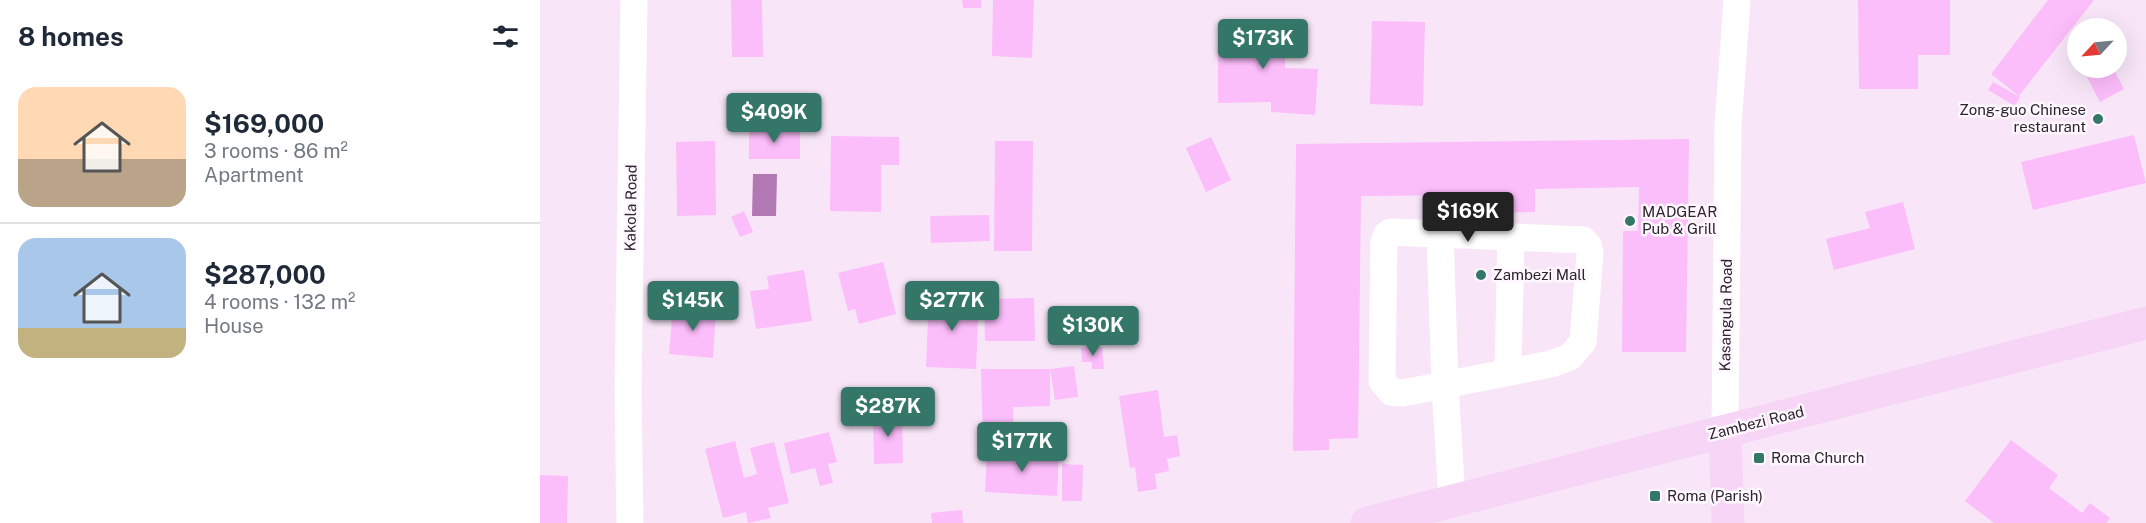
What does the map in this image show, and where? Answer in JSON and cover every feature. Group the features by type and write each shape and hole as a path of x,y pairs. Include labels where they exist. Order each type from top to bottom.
{"main road":[{"name":"Zambezi Road","path":"1367,523 2146,323"},
{"name":"Kasangula Road","path":"1725,431 1728,523"}],"street":[{"name":"Kakola Road","path":"630,523 628,390 634,0"},
{"name":"Kasangula Road","path":"1725,431 1728,126 1737,0"},
{"path":"1391,232 1440,234 1582,240 1588,245 1590,253 1583,342 1578,350 1570,357 1551,364 1403,393 1391,392 1382,381 1384,241 1387,234 1391,232"},
{"path":"1440,234 1445,385 1452,500"},
{"path":"1508,372 1511,237"}],"shaded area":[{"path":"753,174 777,174 776,216 752,216"}],"building":[{"path":"731,0 762,0 763,57 732,57"},
{"path":"962,0 981,0 981,8 963,8"},
{"path":"993,0 1034,0 1032,58 992,56"},
{"path":"1858,0 1950,0 1950,55 1918,55 1918,89 1859,89"},
{"path":"2048,0 2094,0 2080,18 2067,18 2067,35 2019,96 1991,74"},
{"path":"1372,21 1425,22 1423,106 1370,104"},
{"path":"1285,24 1285,68 1318,69 1315,115 1271,112 1271,102 1218,103 1218,26"},
{"path":"2087,78 2118,78 2124,89 2100,102"},
{"path":"1993,82 2020,97 2015,106 1988,90"},
{"path":"749,129 800,130 800,159 749,159"},
{"path":"2134,135 2146,183 2033,210 2021,162"},
{"path":"831,136 899,137 899,165 881,165 881,212 830,211"},
{"path":"1211,137 1231,180 1206,192 1186,148"},
{"path":"1689,139 1686,352 1622,352 1623,231 1638,231 1639,187 1535,189 1535,212 1482,213 1483,195 1361,196 1358,438 1329,439 1329,450 1293,451 1296,144"},
{"path":"715,141 716,215 677,216 676,142"},
{"path":"995,141 1033,141 1032,251 994,251"},
{"path":"1903,202 1915,249 1834,270 1826,239 1870,228 1865,212"},
{"path":"744,211 753,232 740,237 731,217"},
{"path":"989,215 990,241 931,243 930,216"},
{"path":"883,262 896,314 859,324 855,309 848,311 838,273"},
{"path":"804,270 812,321 756,329 750,291 769,289 767,276"},
{"path":"929,294 979,297 976,369 926,367"},
{"path":"1034,298 1035,341 985,341 984,299"},
{"path":"673,306 716,310 713,358 669,354"},
{"path":"1102,347 1104,369 1092,369 1092,362 1082,362 1081,348"},
{"path":"1074,366 1078,397 1055,400 1050,369"},
{"path":"981,369 1050,369 1050,406 1013,407 1014,443 983,444"},
{"path":"1158,390 1164,437 1177,435 1180,456 1167,459 1169,471 1155,474 1157,489 1138,492 1135,467 1130,468 1119,396"},
{"path":"873,412 902,412 903,463 874,464"},
{"path":"829,432 837,462 828,464 833,483 820,486 815,468 791,474 784,443"},
{"path":"2011,440 2058,475 2049,488 2082,513 2090,503 2110,518 2106,523 1994,523 1965,501"},
{"path":"735,441 744,478 757,474 750,448 774,442 789,503 768,508 771,518 748,523 746,512 723,518 705,449"},
{"path":"987,450 1059,453 1057,496 985,492"},
{"path":"1062,464 1083,465 1082,501 1062,501"},
{"path":"540,475 568,476 567,523 540,523"},
{"path":"962,510 963,523 932,523 931,513"}],"place":[{"name":"Zong-guo Chinese restaurant","path":"2098,119"},
{"name":"MADGEAR Pub & Grill","path":"1630,221"},
{"name":"Zambezi Mall","path":"1481,275"},
{"name":"Roma Church","path":"1759,458"},
{"name":"Roma (Parish)","path":"1655,496"}]}
